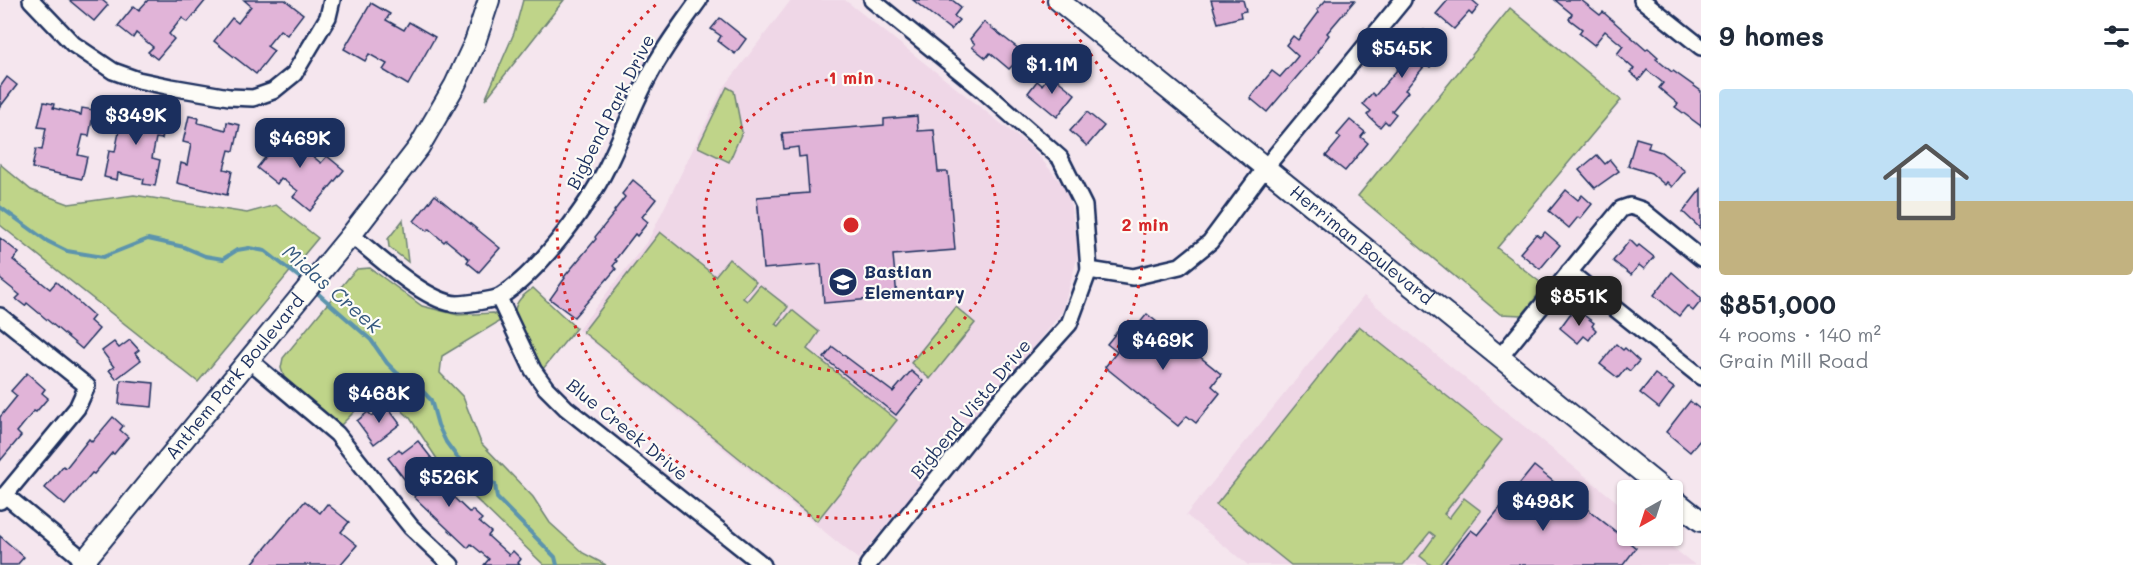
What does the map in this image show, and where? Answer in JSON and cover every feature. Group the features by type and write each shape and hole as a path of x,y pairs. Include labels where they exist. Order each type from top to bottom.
{"main road":[{"name":"Anthem Park Boulevard","path":"83,563 351,235 419,147 455,85 475,42 489,0"},
{"name":"Herriman Boulevard","path":"1058,0 1652,480"},
{"path":"1683,507 1701,521"}],"street":[{"path":"31,0 85,54 113,71 171,87 229,97 253,98 273,91 294,74 328,17 332,0"},
{"name":"Bigbend Park Drive","path":"499,298 544,258 592,194 607,168 648,76 699,0"},
{"path":"872,0 984,91 1060,158 1084,206 1089,270 1133,277 1180,266 1210,242 1265,168 1403,0"},
{"path":"1642,0 1701,47"},
{"path":"1500,357 1621,209 1630,206 1642,210 1701,258"},
{"path":"351,235 428,295 456,304 499,298"},
{"name":"Bigbend Vista Drive","path":"868,565 994,406 1069,324 1089,270"},
{"path":"1569,272 1701,377"},
{"name":"Blue Creek Drive","path":"499,298 533,370 546,388 566,408 763,565"},
{"path":"0,316 87,386 77,408 2,498 83,563"},
{"path":"249,360 337,434 411,527 451,565"}],"shaded area":[{"name":"Bastian Elementary","path":"791,0 845,0 1032,148 1068,191 1079,252 1062,312 858,559 578,330 649,239 722,90"},
{"path":"1364,296 1617,502 1617,546 1671,546 1695,565 1248,565 1186,515"}],"green space":[{"path":"523,0 564,0 485,100 514,33"},
{"path":"1510,8 1621,100 1497,248 1545,286 1522,315 1500,314 1358,196"},
{"path":"727,87 734,91 742,132 729,162 698,147"},
{"path":"0,164 31,190 69,204 134,195 247,213 276,205 318,238 198,382 0,225"},
{"path":"403,220 408,262 389,247 388,239"},
{"path":"660,232 715,276 729,259 756,282 743,298 747,301 760,285 788,307 775,324 779,326 792,310 819,332 807,349 897,420 817,521 583,332"},
{"path":"370,268 422,306 458,315 493,313 499,317 500,321 442,356 440,373 463,397 481,443 533,497 550,523 583,553 606,565 544,565 441,465 410,418 378,388 341,425 284,377 281,368 283,358 350,276 357,269"},
{"path":"533,288 576,328 543,369 515,315 518,302"},
{"path":"956,307 975,323 930,379 911,363"},
{"path":"1359,326 1502,440 1444,514 1449,518 1464,498 1481,511 1439,565 1431,565 1420,556 1435,536 1430,532 1403,565 1291,565 1216,505"}],"building":[{"path":"69,0 102,0 108,5 94,21"},
{"path":"148,0 206,0 188,22 182,18 169,34 174,39 157,59 148,52 153,47 136,33 133,38 118,26 134,6 139,10"},
{"path":"244,0 285,0 303,14 287,35 280,30 267,46 274,51 256,74 214,41 232,18 238,23 251,6"},
{"path":"913,0 952,0 961,7 954,16 959,20 951,30"},
{"path":"1211,0 1243,0 1246,11 1240,12 1241,17 1218,23"},
{"path":"1326,0 1355,0 1327,33 1329,35 1318,52 1267,112 1250,98 1272,71 1280,77 1298,56 1286,45 1293,36 1298,40"},
{"path":"1448,0 1472,0 1479,6 1472,15 1469,12 1454,29 1436,14"},
{"path":"1555,0 1581,0 1600,15 1603,12 1646,50 1648,48 1658,57 1656,59 1672,72 1701,91 1701,126 1675,107 1678,104 1659,88 1663,83 1647,70 1639,80 1630,72 1634,69 1617,54 1623,46 1605,31 1594,45 1579,33 1582,29 1569,19 1572,14"},
{"path":"371,3 390,14 386,20 404,30 409,22 435,37 408,85 383,70 387,64 369,54 365,61 344,49"},
{"path":"720,18 746,39 735,54 718,41 721,36 711,29"},
{"path":"984,22 1032,59 1022,71 1014,64 1009,69 990,53 986,58 972,47 975,44 970,39"},
{"path":"1424,30 1434,38 1430,43 1442,53 1430,67 1426,64 1405,90 1408,92 1392,111 1396,114 1388,124 1385,121 1380,127 1367,115 1371,111 1363,104 1372,93 1375,96 1402,64 1398,61"},
{"path":"1050,74 1075,94 1057,117 1028,93 1037,81 1042,85"},
{"path":"7,77 17,85 0,107 0,87"},
{"path":"44,102 54,104 53,108 81,115 82,108 94,110 89,136 83,135 78,155 87,157 82,179 32,168 36,149 42,150 46,128 38,127"},
{"path":"117,105 126,107 125,111 154,118 156,111 168,114 162,139 156,138 152,158 160,160 155,186 143,184 144,179 118,173 117,180 104,177 109,151 115,152 119,132 111,130"},
{"path":"1087,112 1104,126 1087,146 1070,131"},
{"path":"189,116 199,118 198,123 226,130 227,122 240,125 234,151 229,150 224,169 232,171 227,195 177,183 181,163 187,165 191,144 183,142"},
{"path":"917,116 918,131 934,130 938,172 948,172 955,250 893,255 897,297 824,303 821,264 763,269 757,197 809,193 806,156 799,157 798,147 784,149 782,133 884,125 884,119"},
{"path":"1350,120 1365,132 1361,137 1368,143 1345,171 1326,156 1341,138 1337,135"},
{"path":"290,126 310,143 305,150 321,163 327,156 344,170 310,211 293,197 298,191 281,178 277,184 257,168"},
{"path":"1636,138 1650,142 1648,148 1661,152 1685,171 1672,187 1667,182 1665,185 1651,173 1628,166"},
{"path":"1597,155 1605,164 1610,160 1619,171 1595,188 1579,170"},
{"path":"633,180 656,199 642,217 648,222 637,236 635,234 615,260 617,261 613,266 616,269 574,317 550,299 564,277 615,212 625,197 622,194"},
{"path":"1701,189 1701,229 1683,212"},
{"path":"1566,190 1578,200 1582,195 1592,204 1569,228 1549,211"},
{"path":"435,195 500,248 479,272 467,262 469,259 446,240 444,242 429,229 427,231 414,221"},
{"path":"1545,232 1560,245 1540,269 1520,253 1536,234 1540,237"},
{"path":"0,238 19,253 13,260 50,289 56,282 94,316 90,321 99,329 82,349 27,303 25,306 16,299 20,295 0,279"},
{"path":"1630,240 1654,257 1644,269 1639,265 1631,275 1613,261"},
{"path":"1672,272 1701,298 1693,311 1687,306 1679,316 1654,295"},
{"path":"1580,312 1594,323 1592,326 1596,330 1589,340 1584,336 1578,343 1560,328 1571,313 1575,317"},
{"path":"1147,314 1221,374 1212,386 1220,393 1196,423 1187,416 1178,426 1105,367 1117,352 1107,344 1125,322 1134,330"},
{"path":"130,340 139,350 135,353 141,360 116,379 109,370 114,367 102,351 114,342 119,348"},
{"path":"1616,344 1623,350 1625,348 1639,361 1630,371 1626,368 1618,378 1600,364"},
{"path":"833,347 893,392 911,371 923,381 896,415 824,358"},
{"path":"27,373 45,389 42,393 48,398 17,432 21,436 0,461 0,417 17,396 11,391"},
{"path":"1655,374 1674,388 1659,408 1640,393"},
{"path":"121,380 154,383 152,407 119,404"},
{"path":"1690,401 1701,410 1701,439 1690,452 1666,432"},
{"path":"386,405 400,424 374,444 357,421 368,412 372,416"},
{"path":"113,417 123,426 120,430 128,437 94,474 92,473 65,505 45,488 63,466 66,468 89,439 92,442"},
{"path":"418,441 433,460 412,476 428,492 441,478 451,487 447,491 470,513 472,510 482,519 479,522 491,532 488,536 509,555 513,551 521,559 518,563 520,565 484,565 489,559 471,544 468,548 414,497 416,494 388,458 399,449 402,453"},
{"path":"1534,466 1617,533 1617,546 1636,548 1623,565 1443,565 1471,530 1478,535"},
{"path":"305,501 320,513 327,504 349,522 341,532 357,545 340,565 251,565"},
{"path":"0,536 24,557 17,565 0,565"}],"waterway":[{"name":"Midas Creek","path":"0,207 47,241 67,251 103,257 148,239 223,259 237,250 249,248 265,251 304,281"},
{"name":"Midas Creek","path":"314,290 371,340 397,373 412,380 431,400 438,425 446,442 457,457 480,477 495,484 497,498 555,557 557,565"}],"place":[{"name":"Bastian Elementary","path":"843,282"}]}
